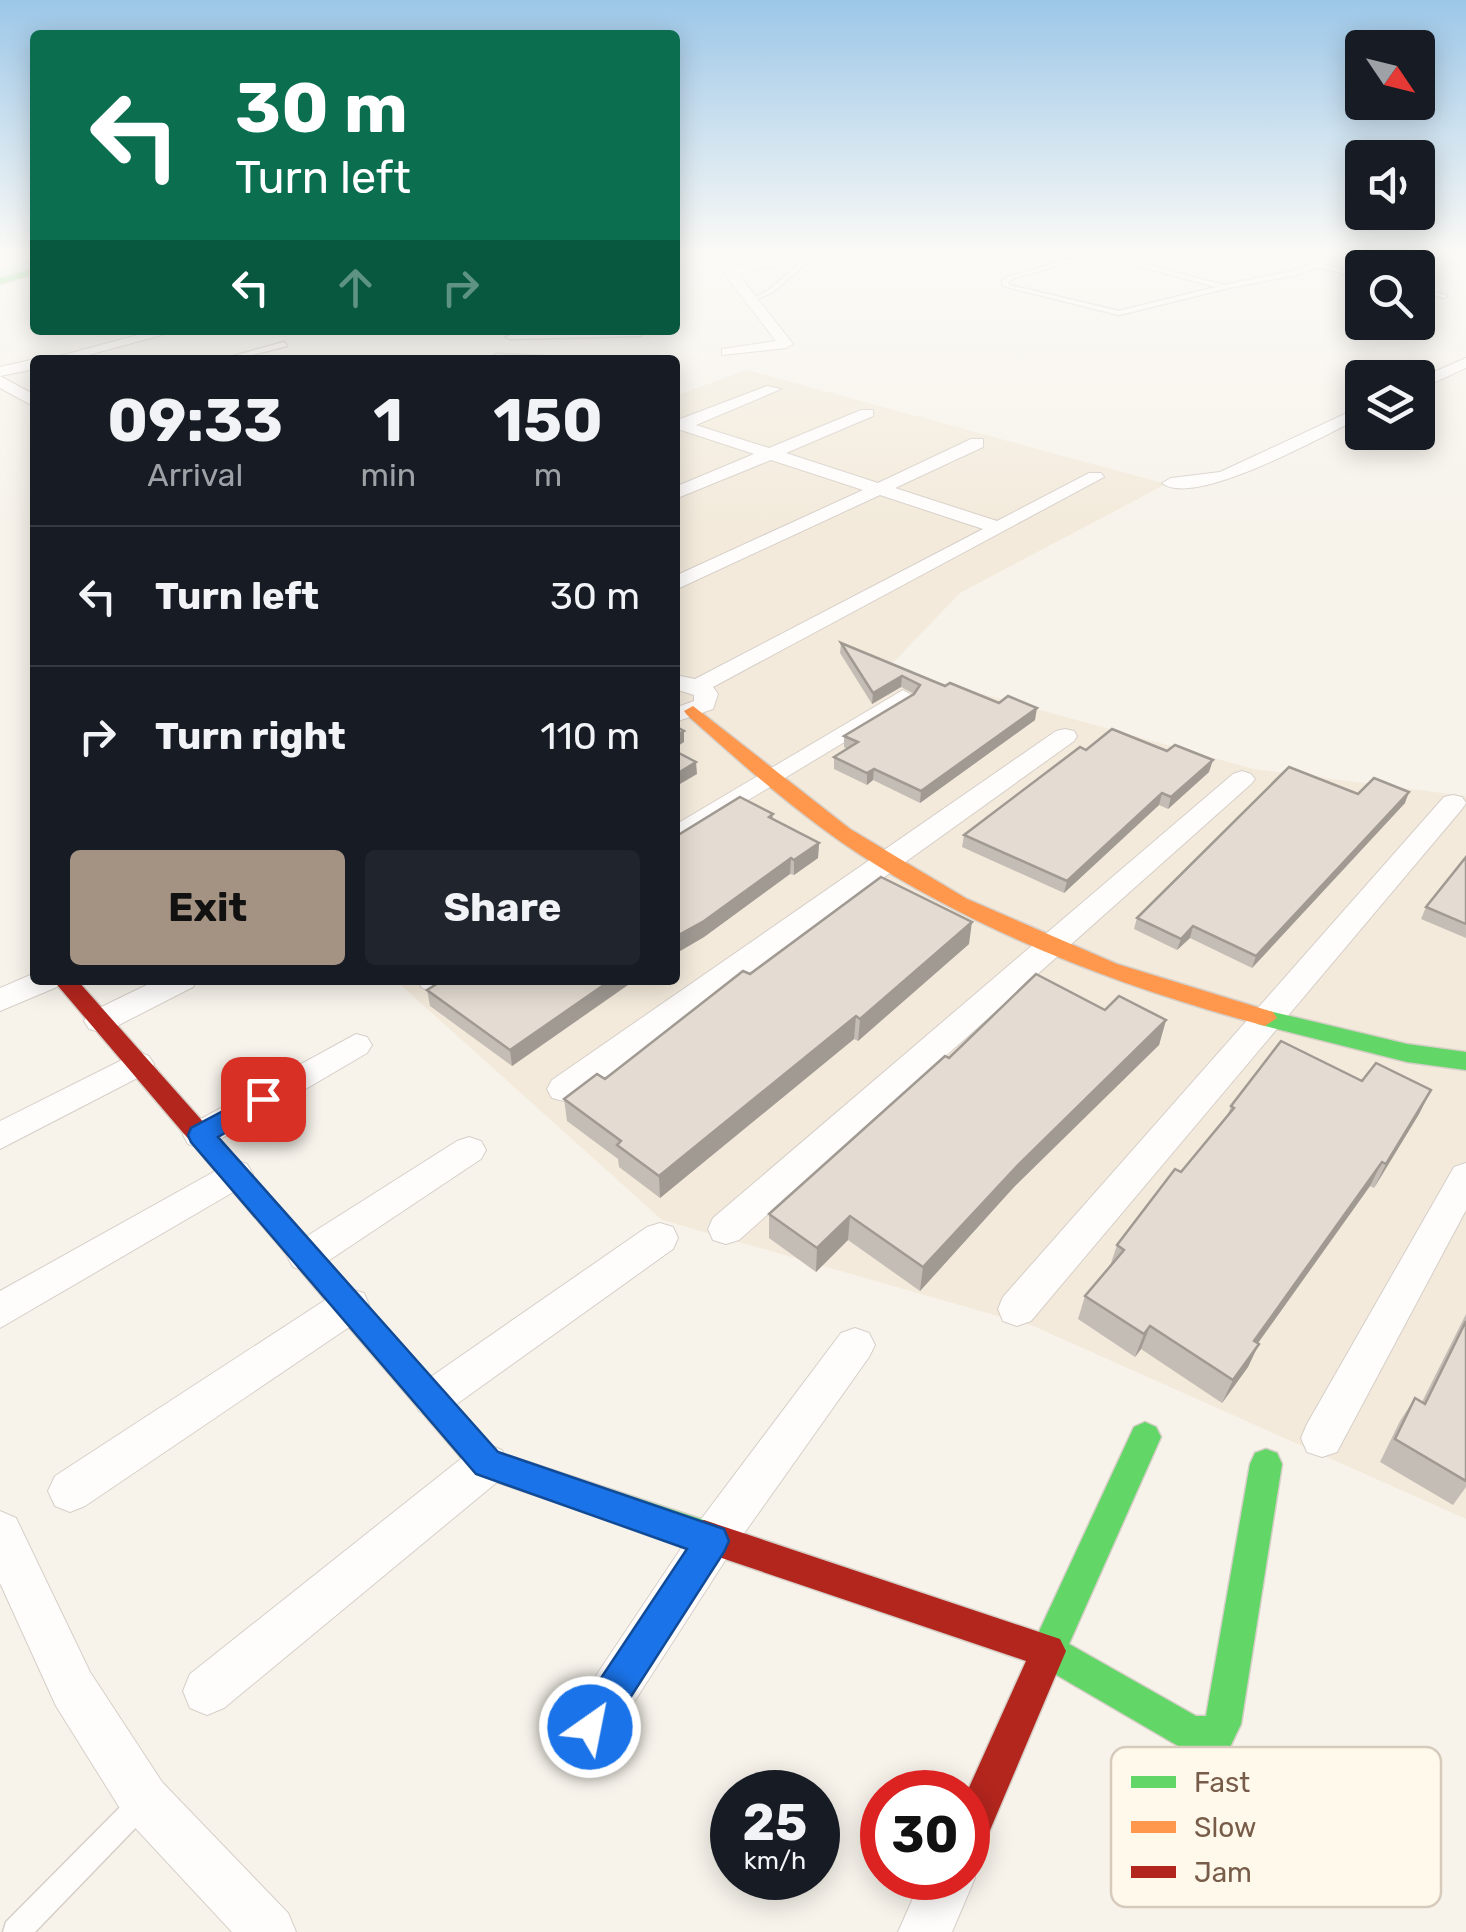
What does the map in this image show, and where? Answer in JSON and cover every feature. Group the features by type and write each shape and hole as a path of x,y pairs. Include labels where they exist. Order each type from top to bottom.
{"street":[{"path":"72,355 112,345"},
{"path":"728,352 778,345"},
{"path":"1435,377 1466,362"},
{"path":"0,372 30,366"},
{"path":"0,381 30,399"},
{"path":"680,425 772,389"},
{"path":"680,492 867,413"},
{"path":"1171,484 1224,478 1345,419"},
{"path":"680,427 997,527"},
{"path":"680,582 977,443"},
{"path":"686,684 1095,477"},
{"path":"686,684 706,694 704,704 684,713 812,812 888,860 1049,947 1264,1019 1364,1043 1466,1061"},
{"path":"680,833 902,697"},
{"path":"564,1089 1065,736"},
{"path":"726,1230 1242,778"},
{"path":"1017,1309 1453,803"},
{"path":"0,1000 34,985"},
{"path":"68,985 487,1464 1048,1651 1192,1734 1217,1734 1226,1711 1266,1464"},
{"path":"100,1021 172,985"},
{"path":"200,1135 356,1046"},
{"path":"0,1136 138,1064"},
{"path":"306,1256 469,1150"},
{"path":"0,1311 235,1174"},
{"path":"1322,1438 1466,1177"},
{"path":"433,1398 660,1238"},
{"path":"70,1491 350,1305"},
{"path":"590,1727 712,1541 856,1346"},
{"path":"990,1784 1145,1436"},
{"path":"207,1691 487,1464"},
{"path":"0,1533 73,1689 144,1800 269,1932"},
{"path":"925,1932 939,1900"}],"lane":[{"path":"243,355 280,345"},
{"path":"16,1932 144,1800"}],"shaded area":[{"path":"747,370 1166,484 960,593 888,668 1254,769 1466,796 1466,1519 1033,1326 662,1220 401,985 680,985 680,394"}],"building":[{"path":"841,643 945,686 950,683 999,703 1008,696 1037,708 921,791 874,769 867,773 834,757 858,742 844,736 914,694 920,685 902,676 873,693"},
{"path":"1112,729 1167,751 1175,745 1213,760 1171,797 1162,793 1067,881 964,835 1080,747 1086,750"},
{"path":"680,754 696,762 680,772"},
{"path":"1289,767 1358,794 1374,778 1409,792 1256,956 1193,926 1181,939 1137,918"},
{"path":"740,797 819,843 680,934 680,834"},
{"path":"1466,857 1466,924 1426,907"},
{"path":"881,877 972,922 860,1019 856,1016 659,1176 617,1145 621,1141 564,1099 597,1074 605,1079 743,971 750,974"},
{"path":"1036,974 1105,1010 1119,996 1166,1020 1020,1163 923,1267 850,1216 817,1248 769,1214 945,1056 949,1058"},
{"path":"435,985 604,985 510,1050 427,990"},
{"path":"1281,1041 1362,1081 1376,1063 1431,1090 1386,1164 1382,1162 1254,1341 1259,1344 1233,1380 1150,1326 1144,1334 1085,1296 1124,1250 1117,1245 1175,1169 1181,1172 1234,1108 1231,1106"},
{"path":"1466,1321 1466,1481 1395,1439 1415,1398 1425,1404"}],"traffic: fast":[{"path":"1265,1018 1407,1053 1466,1061"},
{"path":"333,1288 487,1464 704,1536"},
{"path":"1145,1437 1048,1651 1193,1734 1217,1734 1223,1724 1266,1464"}],"traffic: slow":[{"path":"693,711 843,833 960,904 1109,970 1265,1018"}],"traffic: jam":[{"path":"68,985 333,1288"},
{"path":"704,1536 1048,1651 990,1784"}],"route":[{"path":"263,1099 200,1135 487,1464 712,1541 590,1727"}]}
